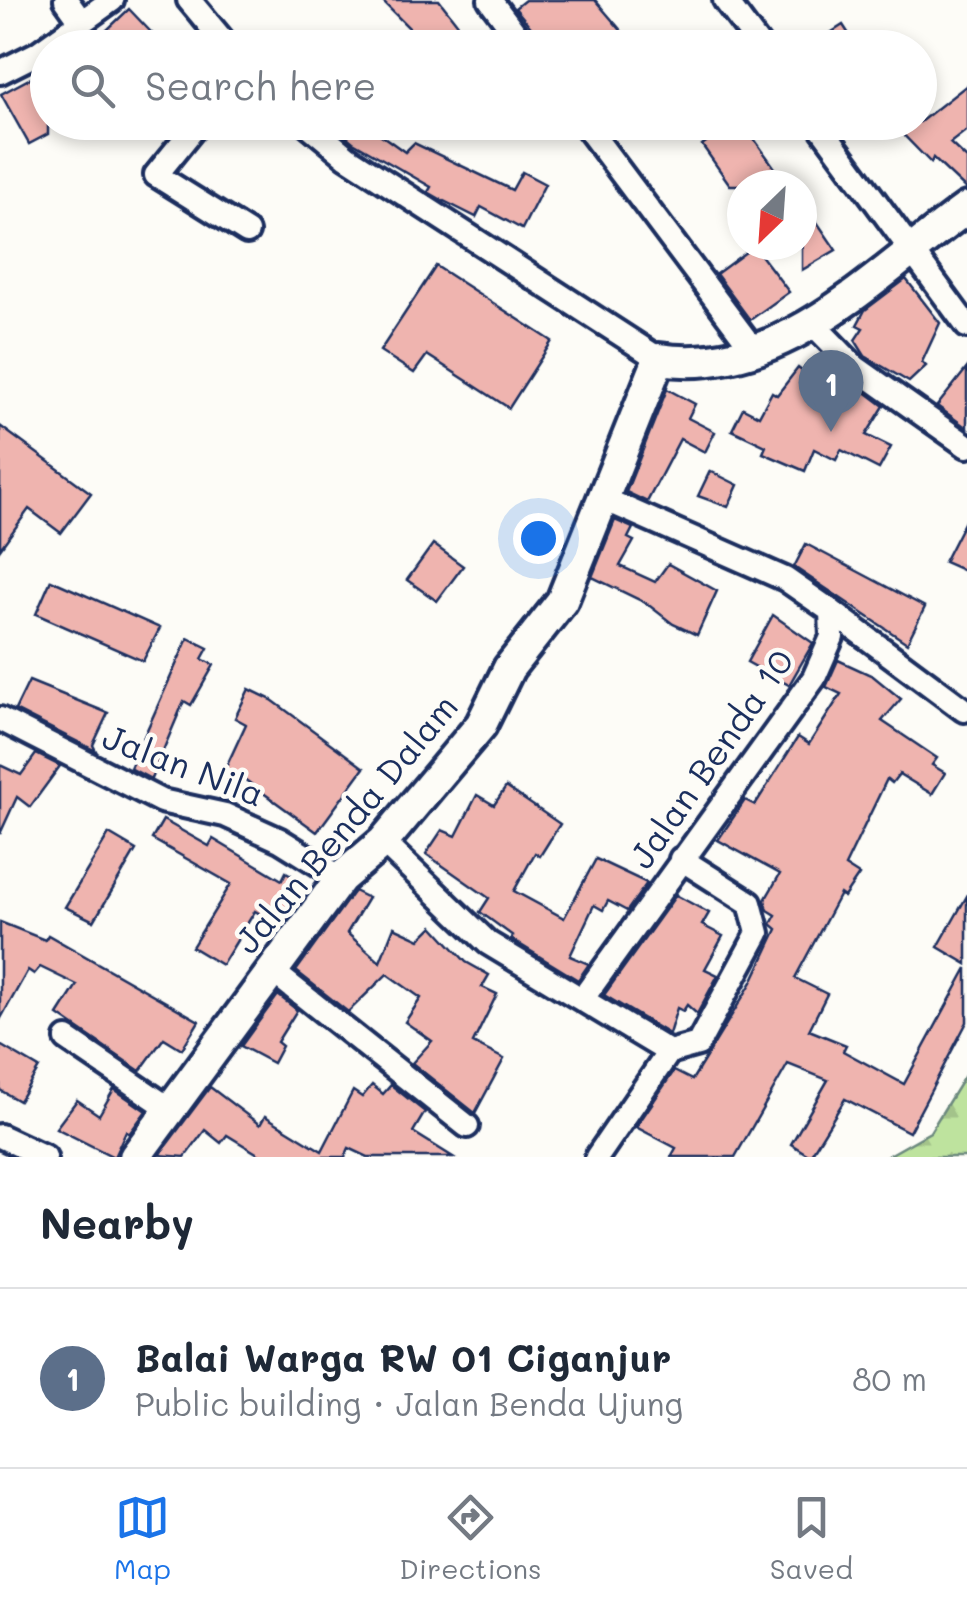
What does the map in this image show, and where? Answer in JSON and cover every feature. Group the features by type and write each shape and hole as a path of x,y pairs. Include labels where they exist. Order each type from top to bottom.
{"street":[{"path":"66,0 81,22"},
{"path":"70,30 112,0"},
{"path":"189,0 215,30"},
{"path":"490,0 512,30"},
{"path":"726,0 748,30"},
{"path":"0,72 30,57"},
{"path":"184,140 156,175 247,232"},
{"path":"326,140 346,157 659,359 686,363 756,353 814,325 967,208"},
{"path":"596,140 756,353"},
{"path":"830,140 967,326"},
{"path":"814,325 855,366 967,446"},
{"name":"Jalan Benda Dalam","path":"138,1156 341,878 384,842 481,725 509,668 562,601 659,359"},
{"path":"604,499 785,580 964,710"},
{"name":"Jalan Benda 10","path":"583,998 814,678 832,637 831,611"},
{"name":"Jalan Nila","path":"0,720 161,801 225,815 280,840 341,878"},
{"path":"384,842 488,944 669,1052"},
{"path":"597,1157 669,1052 698,1044 758,934 750,903 681,859"},
{"path":"271,970 467,1126"},
{"path":"67,1039 170,1109"},
{"path":"0,1136 45,1157"}],"green space":[{"path":"967,1072 967,1157 886,1157 930,1132"}],"building":[{"path":"381,0 439,0 462,30 411,30"},
{"path":"525,0 595,0 621,30 533,30 515,8"},
{"path":"129,9 149,30 107,30"},
{"path":"30,79 30,140 37,140 29,144 1,94"},
{"path":"967,85 967,130 950,143 967,159 967,190 909,140 937,140 937,109"},
{"path":"351,140 388,140 405,152 414,143 512,190 522,172 545,184 522,229 481,207 476,217 428,192 431,187"},
{"path":"709,140 755,140 776,170 727,170 727,181 702,145"},
{"path":"817,222 836,250 802,270 802,260 817,260"},
{"path":"735,260 765,260 789,292 750,320 716,274"},
{"path":"436,266 552,341 509,408 427,355 414,373 380,351"},
{"path":"906,279 940,323 922,362 926,366 909,382 865,356 855,340 863,328 857,325 865,310"},
{"path":"798,368 827,391 840,373 884,406 866,435 891,447 879,469 841,450 836,460 814,449 805,471 763,453 766,446 732,430 743,408 759,416 772,392 777,395"},
{"path":"967,368 967,428 937,406"},
{"path":"667,389 695,404 688,418 715,432 705,452 680,439 647,502 626,492"},
{"path":"0,426 91,493 61,533 29,509 0,549"},
{"path":"710,471 738,485 728,507 698,496"},
{"path":"967,517 967,572 944,562"},
{"path":"615,520 633,528 628,538 634,541 620,566 655,582 668,564 717,591 697,635 673,624 646,603 592,577"},
{"path":"433,544 463,566 437,601 407,580"},
{"path":"806,544 925,607 907,643 794,567"},
{"path":"51,580 160,628 143,661 36,614"},
{"path":"773,615 813,643 789,685 747,662"},
{"path":"188,638 208,648 202,659 214,665 191,705 184,701 151,779 130,768"},
{"path":"838,660 873,676 901,699 882,721 937,758 932,765 945,773 932,794 899,774 892,783 887,779 845,866 859,875 844,897 840,894 795,978 827,994 809,1030 846,1045 843,1051 904,1084 967,968 967,1022 909,1132 845,1099 810,1156 791,1144 828,1080 788,1064 735,1157 671,1157 676,1148 636,1127 674,1071 692,1080 752,982 777,929 771,924 776,915 768,910 765,900 780,874 718,840 745,800 755,805 798,737 809,744 841,694 826,687"},
{"path":"29,681 108,713 93,745 96,751 15,710"},
{"path":"249,689 272,700 364,768 317,832 244,779 240,787 221,778 246,724 235,718"},
{"path":"36,754 60,766 30,807 17,797 0,834 0,765 21,775"},
{"path":"506,787 560,824 540,856 535,853 514,891 564,918 596,859 647,883 627,911 608,901 603,910 594,905 570,956 589,964 578,980 511,939 513,936 480,912 489,898 426,854 442,830 456,836 477,795 494,805"},
{"path":"163,820 209,846 213,839 282,880 286,872 303,882 294,897 301,901 282,927 255,911 222,965 192,947 231,884 152,839"},
{"path":"109,834 136,850 94,921 65,907"},
{"path":"354,891 368,898 347,933 380,962 394,927 420,939 433,926 466,962 489,975 482,987 497,994 473,1043 504,1059 475,1113 412,1063 432,1041 405,1022 421,998 387,974 348,1012 296,971"},
{"path":"676,895 709,913 702,925 723,936 705,969 718,975 697,1014 687,1005 683,1011 677,1008 669,1034 604,995"},
{"path":"967,896 967,964 938,947"},
{"path":"0,922 45,940 48,935 199,1021 182,1049 164,1038 140,1071 58,1015 77,985 40,967 34,974 28,970 0,1020"},
{"path":"278,995 297,1010 277,1042 282,1046 273,1063 241,1046"},
{"path":"0,1045 39,1068 19,1101 0,1090"},
{"path":"372,1085 383,1094 391,1085 425,1112 413,1132 453,1157 368,1157 349,1148 345,1157 263,1157 227,1135 221,1143 205,1130 185,1157 159,1155 210,1087 260,1125 265,1116 322,1151 353,1091 362,1097"},
{"path":"114,1089 146,1111 129,1134 126,1131 114,1157 56,1128 77,1100 99,1115"}],"place":[{"name":"Balai Warga RW 01 Ciganjur","path":"831,432"}]}
